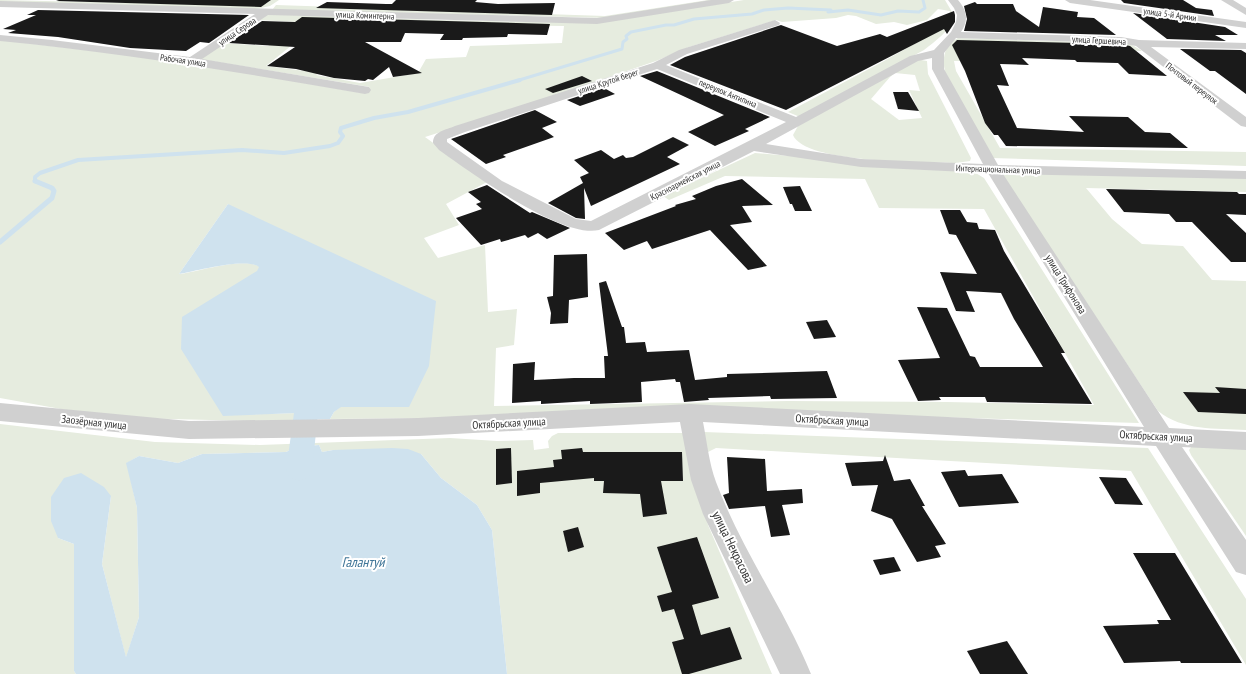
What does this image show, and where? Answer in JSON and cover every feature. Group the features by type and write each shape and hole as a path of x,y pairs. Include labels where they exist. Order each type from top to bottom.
{"street":[{"name":"улица Серова","path":"192,61 282,0"},
{"name":"улица Коминтерна","path":"0,4 596,21 729,0"},
{"path":"938,53 961,26 963,18 960,7 953,0"},
{"name":"улица 5-й Армии","path":"1070,0 1246,25"},
{"path":"1226,0 1246,12"},
{"name":"улица Крутой берег","path":"440,138 460,128 657,65 683,52 775,23"},
{"name":"улица Гершевича","path":"952,35 1121,40 1139,43 1246,46"},
{"name":"Рабочая улица","path":"0,38 52,43 192,61 365,90"},
{"name":"Почтовый переулок","path":"1139,43 1246,123"},
{"name":"Красноармейская улица","path":"440,138 440,143 444,147 497,184 572,222 594,226 798,122 914,58 938,53"},
{"name":"улица Трифонова","path":"938,53 938,69 993,169 1162,436 1246,563"},
{"name":"переулок Антипина","path":"657,65 798,122"},
{"name":"Интернациональная улица","path":"752,146 860,162 993,169 1246,175"},
{"name":"Заозёрная улица","path":"0,412 189,430 418,427"},
{"name":"Октябрьская улица","path":"418,427 690,413 1246,441"},
{"name":"улица Некрасова","path":"690,413 703,480 716,514 796,674"}],"shaded area":[{"path":"0,0 262,6 271,0 279,0 270,6 256,9 0,2"},
{"path":"715,0 608,18 272,10 276,5 605,16"},
{"path":"744,0 945,0 955,17 946,31 924,50 800,117 788,112 941,29 952,17 950,11 938,9 927,20 907,25 894,22 876,24 856,16 848,15 836,18 782,22 776,20 689,47 656,61 425,137 487,182 446,204 459,225 424,238 438,258 485,245 488,312 517,309 514,345 496,348 494,406 788,401 1094,405 984,209 879,208 865,179 725,176 669,200 663,196 755,153 974,172 984,178 1139,423 833,414 330,419 334,412 340,407 409,407 228,204 179,274 244,263 253,264 260,267 223,415 297,413 294,420 250,421 131,418 72,411 0,398 0,40 178,61 362,93 370,87 199,59 224,43 268,46 277,40 297,41 266,66 320,73 316,75 360,83 418,73 426,59 466,57 470,46 562,43 564,26 257,20 266,14 439,20 542,22 609,21"},
{"path":"958,38 1124,43 1131,44 1142,51 1005,48 954,45 954,50 960,51 961,61 954,61 956,71 1000,148 1246,152 1246,166 991,158 945,72 945,52 950,44"},
{"path":"915,59 927,61 928,74 971,158 970,161 956,163 868,160 842,156 819,151 802,144 793,135 798,126","holes":["895,73 915,75 920,91 909,90 922,118 899,120 871,99"]},
{"path":"998,169 1246,175 1246,192 1086,188 1112,219 1142,244 1183,246 1212,280 1246,281 1246,430 1189,425 1178,422 1158,411"},
{"path":"0,424 155,442 260,445 450,438 497,441 533,440 534,450 549,448 548,441 552,436 558,433 688,433 708,525 772,674 507,674 492,530 477,505 441,478 421,454 333,450 322,452 319,445 296,447 286,452 202,454 178,463 139,456 127,463 137,508 139,617 126,658 102,564 111,496 58,538 74,544 74,671 76,674 0,674"},
{"path":"704,432 1148,448 1246,599 1246,665 1131,471 716,448 704,454"},
{"path":"1192,446 1246,449 1246,536 1191,455 1189,450"}],"water":[{"path":"228,204 436,301 429,366 409,407 341,407 334,412 330,419 294,420 296,413 223,416 181,349 182,317 257,271 259,267 253,264 244,263 179,274"},
{"name":"Галантуй","path":"319,445 322,452 333,450 392,448 408,449 421,454 441,478 477,505 492,530 507,674 76,674 74,671 74,544 58,538 51,521 51,497 64,478 81,473 104,487 111,496 102,564 126,657 139,617 137,508 126,463 139,456 178,463 202,454 286,452 296,447"}],"building":[{"path":"271,0 261,7 56,1"},
{"path":"396,0 477,0 475,2 498,4 555,3 552,15 316,8 327,2 392,4"},
{"path":"1121,0 1183,0 1196,8 1212,10 1214,16 1124,3"},
{"path":"975,2 977,4 1013,4 1016,11 1039,27 1043,7 1078,12 1077,17 1094,18 1116,35 964,31 967,19 964,6"},
{"path":"38,10 249,15 209,43 200,42 186,51 130,48 58,37 8,33 16,30 3,29 36,15 27,15"},
{"path":"954,11 955,22 947,34 944,29 786,110 670,65 685,57 781,25 837,46 880,34 887,37"},
{"path":"1133,13 1225,27 1238,35 1215,35 1226,41 1167,39"},
{"path":"302,17 550,24 547,35 508,34 507,37 440,40 444,34 405,33 401,42 365,42 422,73 393,77 389,67 373,80 368,79 365,81 334,78 296,69 267,66 295,47 229,43 262,21 295,22"},
{"path":"957,40 1121,44 1130,46 1167,76 1129,74 1118,63 1022,58 1029,65 1000,64 1009,86 997,85 1017,128 1084,132 1069,116 1128,117 1145,132 1170,133 1188,148 1006,146 998,135 994,135 985,123 965,71 952,45"},
{"path":"1180,49 1241,50 1246,53 1246,94 1215,71 1210,71"},
{"path":"657,71 770,117 745,129 749,131 715,146 688,132 724,115 640,76"},
{"path":"582,76 592,81 553,93 545,89"},
{"path":"604,88 615,94 580,106 567,100"},
{"path":"893,92 908,92 919,111 898,109"},
{"path":"535,110 557,122 542,128 554,137 503,155 506,157 486,164 451,139"},
{"path":"673,137 689,145 667,157 680,164 591,206 584,188 585,219 576,218 548,203 583,183 580,177 589,173 574,160 601,150 614,159 623,155 626,158 633,157"},
{"path":"742,179 773,205 742,206 752,222 730,225 767,266 748,270 710,230 652,249 647,241 624,250 605,233 676,206 675,205 696,199 692,196 716,186"},
{"path":"487,185 530,213 532,212 570,228 547,239 538,233 528,238 525,235 501,242 500,239 481,245 456,218 482,209 476,204 481,202 468,192"},
{"path":"800,186 812,211 795,211 792,204 790,204 783,187"},
{"path":"1106,189 1237,192 1239,194 1246,194 1246,215 1226,214 1246,233 1246,262 1231,262 1192,222 1176,222 1169,214 1124,212"},
{"path":"940,210 960,210 967,222 977,223 979,229 995,230 1004,251 1065,353 1061,353 1092,404 987,402 985,397 939,397 941,400 918,401 898,360 940,358 917,307 947,308 970,356 975,357 980,367 1043,367 1014,319 1001,293 966,291 975,312 956,311 940,272 977,274 956,235 949,234"},
{"path":"587,254 588,297 569,300 568,323 550,324 551,313 547,297 553,296 554,255"},
{"path":"606,281 622,327 624,327 626,343 645,342 647,352 689,350 695,380 727,377 727,374 827,371 837,398 771,399 770,396 708,398 709,400 684,402 680,382 676,382 675,379 641,382 642,402 590,404 590,401 541,404 541,401 512,403 513,364 535,362 534,380 605,378 604,356 608,356 599,283"},
{"path":"827,320 836,337 814,339 806,322"},
{"path":"1215,387 1246,389 1246,414 1198,412 1183,392 1220,393"},
{"path":"511,448 512,483 496,485 496,449"},
{"path":"582,448 583,452 682,452 683,481 661,481 667,514 643,517 640,494 603,493 604,481 594,481 594,478 540,483 540,493 517,496 517,471 554,467 553,460 562,459 561,450"},
{"path":"885,455 894,481 910,479 925,506 922,506 946,544 935,546 941,557 917,562 892,519 871,511 878,485 852,486 845,463 883,461"},
{"path":"727,457 765,459 767,491 802,489 803,503 782,505 790,535 771,537 765,506 729,509 723,495 729,493"},
{"path":"965,470 968,476 1002,474 1019,503 959,507 941,472"},
{"path":"1099,477 1126,478 1143,505 1115,504"},
{"path":"578,527 584,547 568,552 563,531"},
{"path":"697,537 719,598 692,605 701,635 730,627 742,659 689,674 682,674 672,642 684,639 674,609 662,612 657,596 672,592 657,547"},
{"path":"1133,553 1175,553 1242,663 1181,663 1180,661 1124,663 1103,626 1159,624 1157,620 1171,620"},
{"path":"894,557 901,571 880,575 873,560"},
{"path":"1007,641 1028,674 980,674 967,651"}],"waterway":[{"path":"516,81 622,49 623,42 627,39 626,36 631,32 666,25 674,25 694,19 752,14 764,10 788,8 831,10 828,12 848,10 881,15 898,11 919,12 925,8 923,0"},
{"path":"35,181 35,177 40,173 78,160 242,150 284,153 330,146 338,143 343,136 340,132 341,128 374,118 408,112 520,80"},
{"path":"0,242 52,198 54,191 52,188 35,181"},
{"path":"299,471 306,413"}]}
